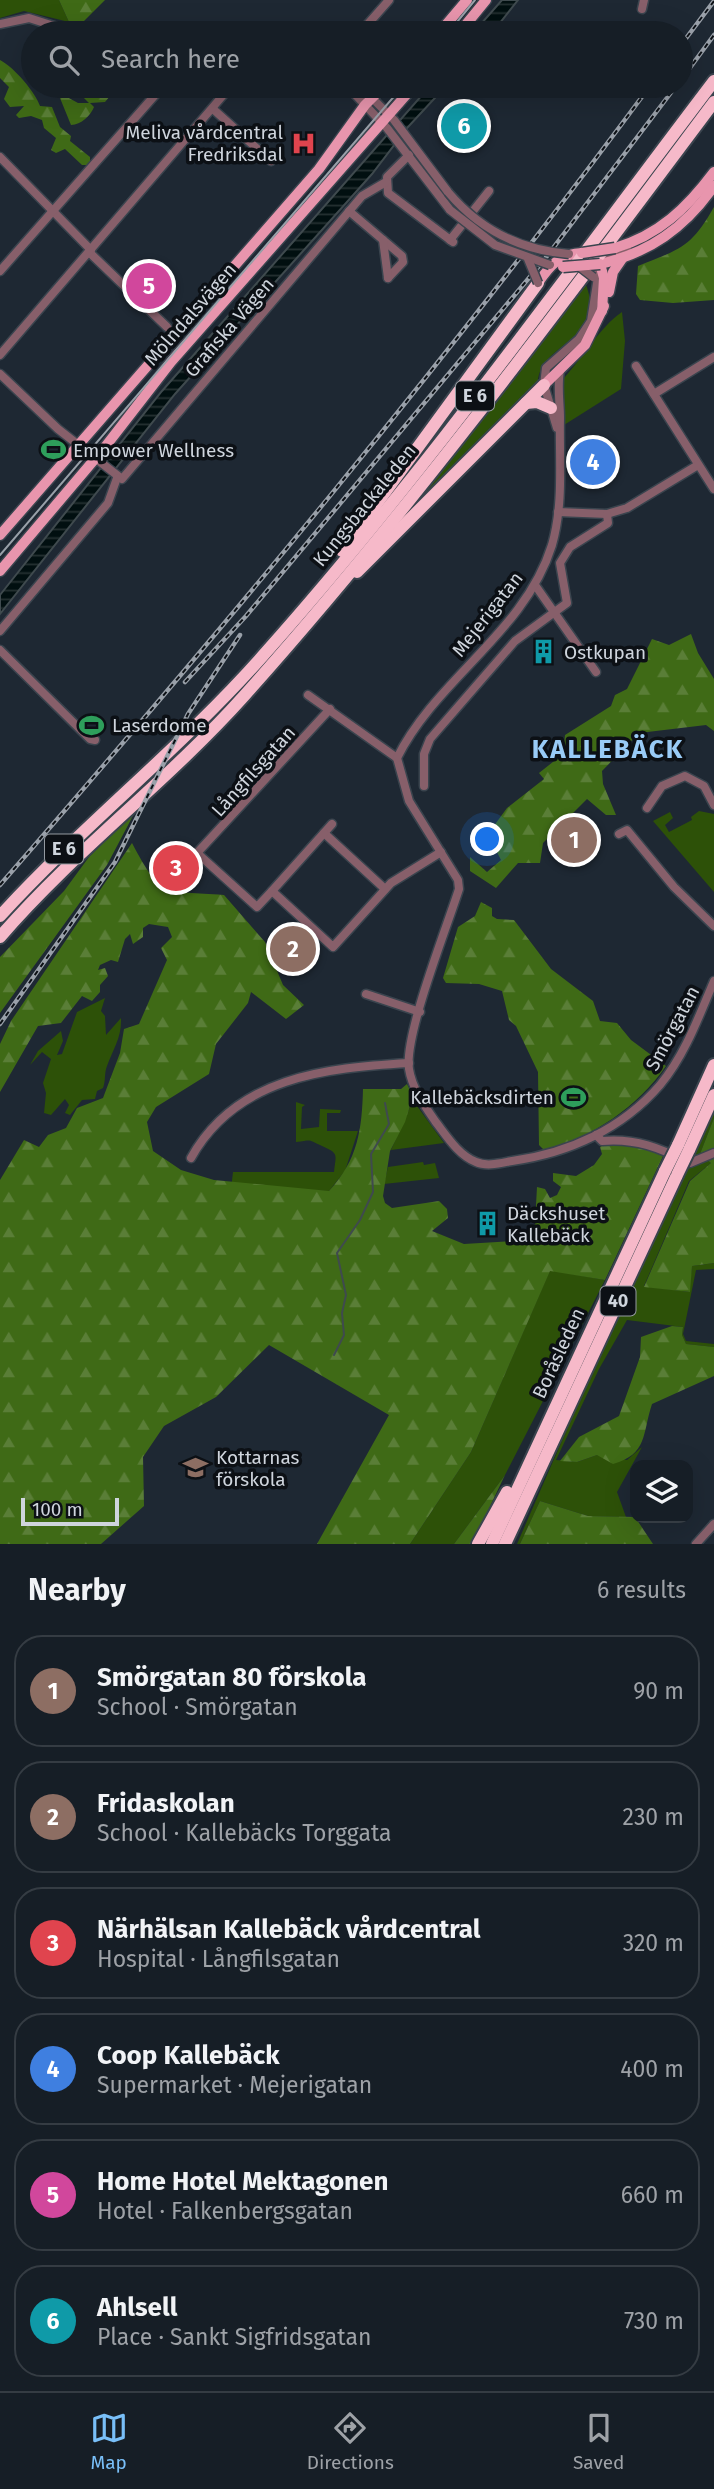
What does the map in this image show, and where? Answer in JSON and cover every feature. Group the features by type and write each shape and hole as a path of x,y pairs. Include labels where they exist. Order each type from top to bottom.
{"highway":[{"name":"Kungsbackaleden","path":"0,916 70,842 208,716 307,604 424,462 714,80"},
{"name":"Kungsbackaleden","path":"0,937 61,870 217,725 324,604 429,474 714,102"},
{"path":"307,604 538,283"},
{"path":"324,604 544,386"},
{"path":"526,403 537,402 551,408"},
{"name":"Boråsleden","path":"684,1147 714,1065"},
{"name":"Boråsleden","path":"492,1544 536,1444 684,1147 714,1095"},
{"name":"Boråsleden","path":"507,1544 671,1173"},
{"path":"478,1544 536,1444"}],"main road":[{"path":"449,21 467,0"},
{"path":"469,21 486,0"},
{"name":"Mölndalsvägen","path":"0,535 319,169 372,98"},
{"name":"Mölndalsvägen","path":"0,571 98,462 171,362 389,122 406,98"},
{"path":"602,266 630,244 650,235 680,214 714,172"},
{"path":"550,265 602,266 645,250 677,229 714,186"},
{"path":"586,253 602,266"},
{"path":"538,283 550,265 569,254 586,253 602,266 602,311"},
{"path":"544,386 585,345 602,311 613,272 622,259"}],"street":[{"path":"371,21 389,0"},
{"path":"0,24 29,18 38,21"},
{"path":"2,265 54,212 153,98"},
{"path":"0,355 222,98"},
{"path":"365,98 415,150 471,217 499,236 535,250 569,254"},
{"path":"214,109 271,161"},
{"path":"400,137 407,156 440,198 481,236 528,259 550,265"},
{"name":"Grafiska Vägen","path":"115,476 134,465 349,211 372,188 386,182 390,171 415,150"},
{"path":"0,157 167,327"},
{"path":"386,182 388,193 396,201 452,241 489,191"},
{"path":"349,211 383,240"},
{"path":"528,259 538,283"},
{"path":"544,386 546,368 579,339 591,321 602,266"},
{"path":"654,394 714,357"},
{"path":"636,366 714,489"},
{"name":"Mejerigatan","path":"397,758 422,720 515,614 535,585 551,547 558,512 560,370"},
{"path":"0,374 115,476 108,503 0,631"},
{"name":"Mejerigatan","path":"544,386 558,430"},
{"path":"558,512 607,513 627,508 698,465"},
{"path":"556,612 568,601 560,574 564,555 570,547 608,523 607,513"},
{"path":"535,585 596,672"},
{"name":"Mejerigatan","path":"424,786 424,754 439,726 514,642 556,612"},
{"path":"0,650 90,739 95,740"},
{"path":"191,1158 208,1130 223,1116 275,1086 337,1067 409,1063 420,1012 459,890 458,880 409,801 397,758 308,695"},
{"name":"Långfilsgatan","path":"272,891 257,906 197,853 330,709"},
{"path":"647,808 662,786 685,776 704,786 714,805"},
{"path":"332,824 272,891 333,947 384,889 442,852"},
{"path":"619,834 627,830 674,887 714,926"},
{"path":"324,833 384,889"},
{"name":"Smörgatan","path":"409,1063 414,1085 424,1104 459,1150 478,1163 544,1157 596,1135 634,1110 660,1085 685,1045 714,981"},
{"path":"366,994 420,1012"},
{"path":"596,1135 602,1142 631,1140 646,1143 690,1163 714,1153"},
{"path":"695,1544 714,1524"}],"green space":[{"path":"0,0 59,0 69,21 24,11 0,18"},
{"path":"59,0 105,0 84,21 69,21"},
{"path":"0,60 21,78 21,98 36,98 40,106 52,107 60,127 71,136 70,141 90,157 90,165 82,165 65,149 56,153 51,150 56,138 44,128 42,120 31,116 19,118 16,115 24,106 10,107 4,99 9,87 0,78"},
{"path":"60,98 69,98 78,103 89,103 84,98 108,98 105,102 90,103 94,107 88,116 71,125"},
{"path":"714,207 714,300 673,303 640,300 636,294 638,266 683,246 706,221"},
{"path":"585,282 590,302 588,318 581,330 548,359 541,370 538,385 388,535"},
{"path":"622,312 625,341 621,389 564,425 564,378 599,334"},
{"path":"691,634 698,653 714,679 714,731 706,725 639,733 602,771 603,784 616,815 606,815 587,799 543,843 540,863 518,863 496,888 470,871 470,857 487,872 501,860 488,834 507,808 544,779 539,773 563,754 565,735 611,706 615,695 627,689 652,639 669,645"},
{"path":"136,810 107,865 0,1013 0,957 64,891 89,857"},
{"path":"699,811 714,814 714,892 653,821 670,812 673,818 665,825 669,832 692,820 691,817"},
{"path":"132,843 151,874 167,889 224,895 265,942 283,985 304,1005 286,1019 251,992 248,1003 216,1044 209,1074 156,1107 147,1122 153,1151 181,1170 214,1180 329,1191 352,1156 359,1131 363,1089 401,1089 407,1084 413,1096 405,1122 390,1151 383,1196 385,1203 392,1208 439,1201 447,1209 448,1218 432,1231 464,1244 514,1241 530,1232 535,1224 537,1187 545,1189 550,1198 557,1195 561,1187 553,1181 553,1173 576,1176 594,1165 602,1154 600,1147 607,1143 632,1144 663,1156 605,1280 550,1271 471,1452 410,1544 317,1544 389,1415 269,1345 216,1397 164,1426 143,1457 144,1506 101,1544 0,1544 0,1180 24,1140 39,1147 48,1135 66,1128 77,1108 103,1098 120,1053 124,1029 139,1024 167,960 161,948 172,937 168,927 149,924 143,928 143,937 133,944 130,934 125,939 118,962 111,960 100,965 98,970 105,968 108,976 100,985 100,992 92,1001 82,996 61,1023 38,1026 0,1092 0,1044 11,1021"},
{"path":"481,902 492,908 492,916 497,919 514,920 551,969 593,1001 600,1021 617,1023 631,1040 666,1066 642,1095 613,1119 580,1138 545,1151 539,1145 538,1072 516,1026 509,1020 502,991 479,984 446,983 443,978 458,927 475,916"},
{"path":"105,998 101,1011 105,1016 106,1035 121,1018 121,1025 106,1069 103,1088 97,1091 95,1099 82,1100 70,1115 65,1113 69,1105 65,1099 51,1115 44,1113 46,1093 43,1083 51,1059 42,1052 30,1065 38,1051 61,1031 63,1041 57,1055 62,1054 77,1012"},
{"path":"296,1102 305,1105 302,1107 301,1129 319,1127 320,1109 341,1110 340,1113 327,1113 327,1131 358,1131 345,1171 329,1191 231,1189 233,1172 334,1172 334,1153 310,1141 296,1142"},
{"path":"417,1106 444,1143 391,1150 410,1107"},
{"path":"714,1109 714,1118 700,1154 711,1163 689,1181 644,1286 689,1292 692,1266 714,1263 714,1269 696,1270 683,1334 686,1341 714,1344 714,1347 686,1344 682,1335 683,1327 627,1320 599,1369 556,1460 577,1462 597,1455 627,1460 642,1447 635,1460 630,1460 630,1469 617,1492 626,1517 588,1516 540,1501 520,1544 517,1544 601,1351"},
{"path":"714,1118 714,1263 692,1266 690,1292 644,1287 690,1181 711,1163 700,1154"},
{"path":"423,1162 424,1165 435,1163 439,1178 384,1184 388,1167"},
{"path":"550,1270 605,1280 505,1475 454,1544 410,1544 471,1452"},
{"path":"672,1326 683,1327 682,1335 686,1344 714,1347 714,1376 652,1404 642,1442 632,1455 624,1460 613,1464 597,1455 577,1462 560,1461 579,1437 619,1416 640,1357 641,1337"},
{"path":"505,1475 472,1544 454,1544"},
{"path":"540,1501 588,1516 630,1517 630,1523 639,1523 653,1544 520,1544"}],"shaded area":[{"path":"502,0 518,0 501,21 484,21"},
{"path":"419,98 435,98 408,127 372,174 175,394 0,614 0,595 162,391"}],"waterway":[{"path":"334,1355 344,1335 342,1313 346,1295 337,1253 360,1220 373,1192 371,1154 389,1124 385,1103"}],"tram line":[{"path":"458,21 475,0"},
{"path":"0,555 393,98"}],"railway":[{"path":"693,29 714,1"},
{"path":"693,64 714,35"},
{"path":"0,885 168,690 333,492 494,291 641,98"},
{"path":"185,682 246,616 544,260 667,98"},
{"path":"0,1024 115,862 188,714 240,635"}],"place":[{"name":"Ahlsell","path":"464,126"},
{"name":"Meliva vårdcentral Fredriksdal","path":"303,143"},
{"name":"Home Hotel Mektagonen","path":"149,286"},
{"name":"Empower Wellness","path":"53,450"},
{"name":"Coop Kallebäck","path":"593,462"},
{"name":"Ostkupan","path":"544,652"},
{"name":"Laserdome","path":"92,725"},
{"name":"Smörgatan 80 förskola","path":"574,840"},
{"name":"Närhälsan Kallebäck vårdcentral","path":"176,868"},
{"name":"Fridaskolan","path":"293,949"},
{"name":"Kallebäcksdirten","path":"574,1097"},
{"name":"Däckshuset Kallebäck","path":"487,1224"},
{"name":"Kottarnas förskola","path":"196,1468"}],"district":[{"name":"KALLEBÄCK","path":"608,749"}]}
